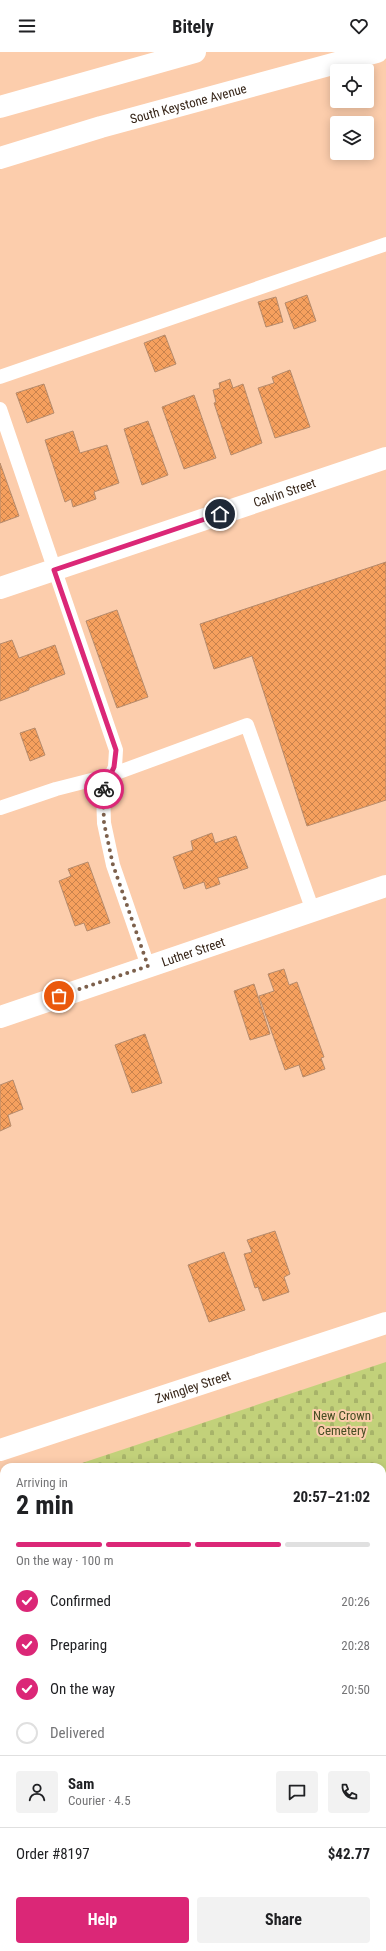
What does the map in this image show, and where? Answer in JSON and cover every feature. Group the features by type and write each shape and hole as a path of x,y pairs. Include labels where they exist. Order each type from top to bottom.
{"street":[{"path":"0,107 195,52"},
{"name":"South Keystone Avenue","path":"0,158 108,126 377,52"},
{"name":"Calvin Street","path":"0,588 386,458"},
{"name":"Luther Street","path":"0,1016 386,886"},
{"name":"Zwingley Street","path":"0,1450 386,1323"}],"lane":[{"path":"0,377 386,244"},
{"path":"0,409 116,750 114,767 103,792 104,823 113,865 148,966"},
{"path":"0,808 56,789 111,775 247,725 314,911"}],"green space":[{"name":"New Crown Cemetery","path":"386,1362 386,1463 82,1463"}],"building":[{"path":"307,295 316,321 294,329 285,303"},
{"path":"276,297 283,322 266,327 258,302"},
{"path":"165,335 176,364 155,372 144,343"},
{"path":"290,370 310,427 275,438 258,388 274,383 272,377"},
{"path":"230,379 233,388 243,384 262,443 231,455 214,403 216,402 213,390 220,388 219,383"},
{"path":"44,384 54,413 27,423 16,393"},
{"path":"194,395 216,458 184,469 162,407"},
{"path":"148,421 168,475 142,485 124,429"},
{"path":"73,431 80,453 107,445 119,483 94,492 96,499 73,507 71,499 65,502 45,440"},
{"path":"0,463 19,516 0,523"},
{"path":"386,562 386,800 307,826 252,656 214,669 200,624"},
{"path":"117,610 148,697 117,708 86,621"},
{"path":"12,640 19,658 55,645 65,674 0,701 0,644"},
{"path":"35,728 45,755 30,761 20,733"},
{"path":"212,833 215,843 236,836 248,868 218,878 220,884 206,889 204,882 184,889 173,857 193,850 191,841"},
{"path":"88,862 110,923 87,931 84,923 75,926 59,881 71,876 68,869"},
{"path":"284,969 289,985 297,982 324,1057 321,1058 325,1069 303,1077 299,1065 285,1070 259,996 274,991 268,974"},
{"path":"254,984 270,1034 250,1040 234,991"},
{"path":"145,1034 162,1083 132,1093 115,1045"},
{"path":"13,1080 23,1109 8,1115 11,1126 0,1131 0,1085"},
{"path":"275,1231 290,1274 284,1277 289,1292 263,1301 258,1287 255,1288 244,1254 252,1252 247,1240"},
{"path":"224,1252 245,1310 209,1322 188,1265"}],"way so far":[{"path":"59,996 148,966 113,865 104,823 104,789"}],"route":[{"path":"104,789 114,767 116,750 54,570 220,514"}]}
